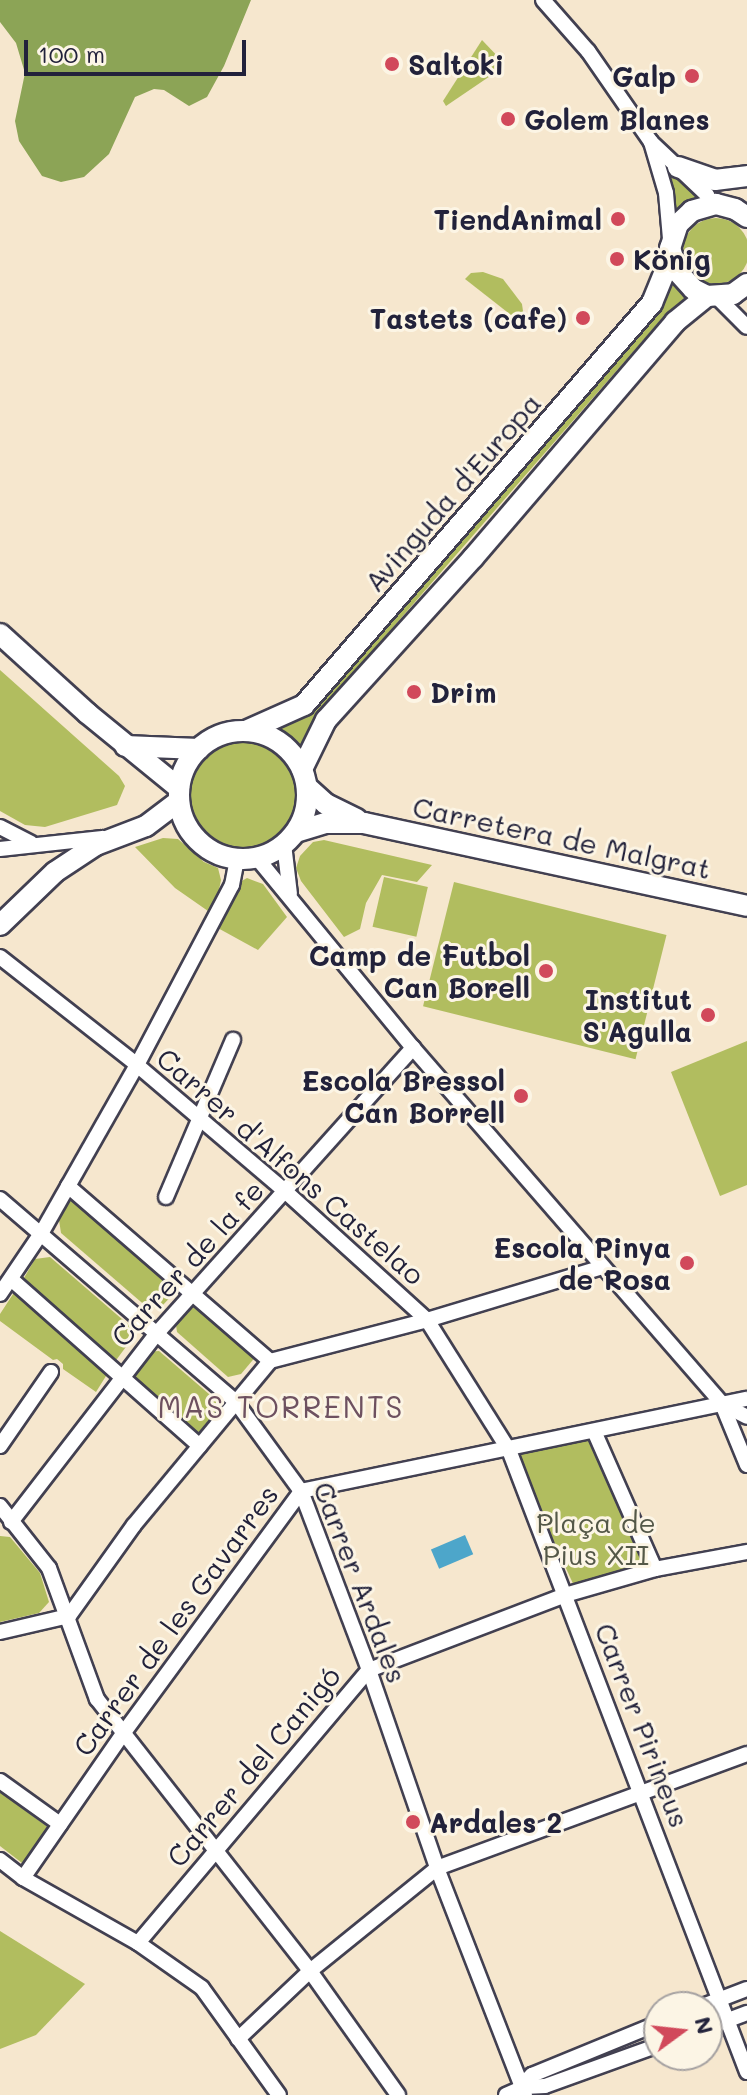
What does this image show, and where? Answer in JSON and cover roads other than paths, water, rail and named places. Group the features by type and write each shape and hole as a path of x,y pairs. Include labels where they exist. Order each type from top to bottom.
{"street":[{"path":"543,0 588,51 651,142 713,204 735,209 747,217"},
{"path":"651,142 666,193 670,250 693,289 712,296 747,327"},
{"path":"678,167 715,180 747,179"},
{"path":"713,204 747,179"},
{"name":"Avinguda d'Europa","path":"246,731 304,705 652,303 678,224 692,211 713,204"},
{"name":"Avinguda d'Europa","path":"304,778 326,720 473,558 675,322 712,296 733,294 747,284"},
{"path":"0,634 179,795"},
{"path":"291,894 290,838 305,810 304,778 279,742 246,731 220,735 199,749 184,771 179,795 191,832 211,851 247,858 291,894 413,1048 722,1404 747,1465"},
{"path":"125,746 199,749"},
{"name":"Carretera de Malgrat","path":"304,778 326,804 364,823"},
{"path":"0,925 55,872 119,835 146,826 179,795"},
{"name":"Carretera de Malgrat","path":"290,838 326,823 364,823 747,906"},
{"path":"146,826 191,832"},
{"path":"0,827 31,843"},
{"path":"0,849 119,835"},
{"path":"0,1294 42,1232 137,1065 247,858 290,838"},
{"name":"Carrer d'Alfons Castelao","path":"0,957 137,1065 286,1192 427,1320 509,1450"},
{"path":"166,1197 233,1040"},
{"name":"Carrer de la fe","path":"11,1522 122,1374 413,1048"},
{"path":"68,1186 270,1361"},
{"name":"Carrer Ardales","path":"0,1199 236,1402 301,1491 369,1670 437,1868 524,2089"},
{"path":"0,1632 69,1616 134,1525 270,1361 427,1320 602,1267"},
{"path":"11,1279 200,1446"},
{"path":"0,1446 51,1372"},
{"name":"Carrer de les Gavarres","path":"23,1878 122,1735 301,1491 747,1399"},
{"path":"722,1404 747,1417"},
{"path":"594,1431 655,1569"},
{"name":"Carrer Pirineus","path":"509,1450 718,1991"},
{"path":"0,1506 49,1568 97,1699 214,1853 310,1971 398,2095"},
{"name":"Carrer del Canigó","path":"138,1943 369,1670 565,1595 655,1569 747,1552"},
{"path":"238,2039 310,1971 437,1868 747,1754"},
{"path":"0,1781 60,1824"},
{"path":"0,1860 23,1878 138,1943 202,1988 279,2095"},
{"path":"723,1998 747,1989"},
{"name":"Carrer Pirineus","path":"723,2005 747,2072"},
{"path":"723,2022 747,2013"},
{"path":"524,2089 532,2075 643,2030"},
{"path":"506,2095 545,2086 643,2051"}],"water":[{"path":"465,1535 473,1554 439,1569 431,1549"}],"place":[{"name":"Saltoki","path":"392,64"},
{"name":"Galp","path":"692,76"},
{"name":"Golem Blanes","path":"508,119"},
{"name":"TiendAnimal","path":"618,219"},
{"name":"König","path":"617,259"},
{"name":"Tastets (cafe)","path":"583,318"},
{"name":"Drim","path":"414,692"},
{"name":"Camp de Futbol Can Borell","path":"546,971"},
{"name":"Institut S'Agulla","path":"708,1015"},
{"name":"Escola Bressol Can Borrell","path":"521,1096"},
{"name":"Escola Pinya de Rosa","path":"687,1263"},
{"name":"Ardales 2","path":"413,1822"}],"district":[{"name":"MAS TORRENTS","path":"281,1406"}],"park label":[{"name":"Plaça de Pius XII","path":"596,1538"}]}
